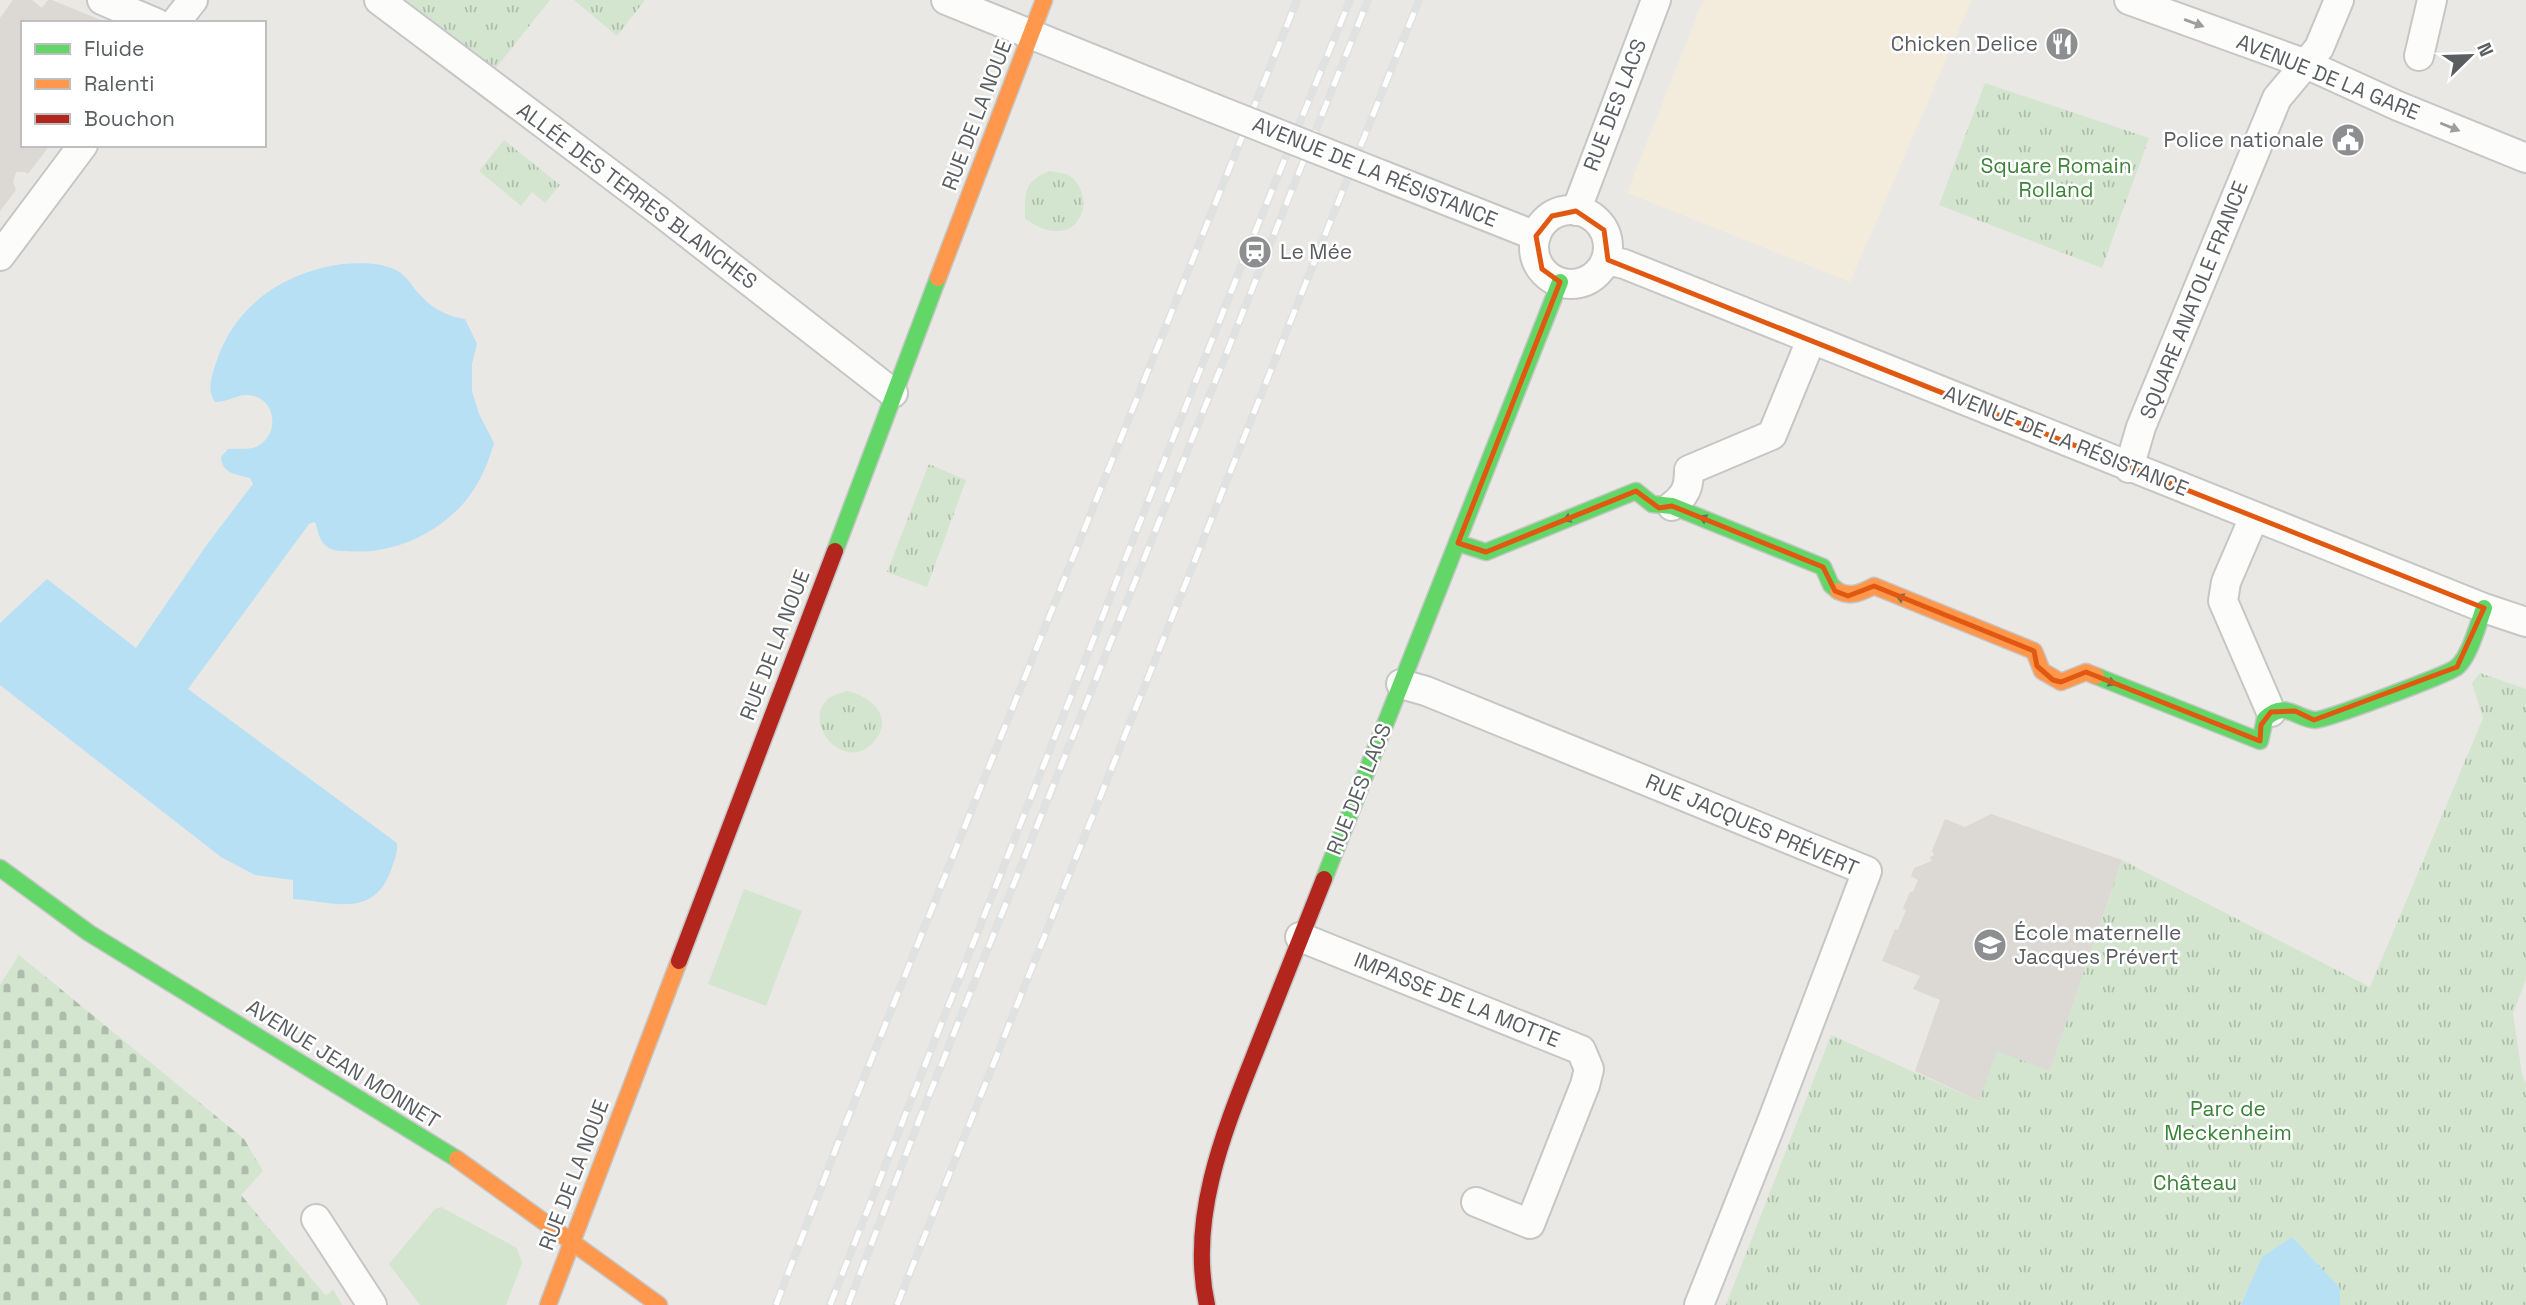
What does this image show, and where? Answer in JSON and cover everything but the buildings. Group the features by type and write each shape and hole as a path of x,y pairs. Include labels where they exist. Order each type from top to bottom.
{"street":[{"path":"102,0 151,21"},
{"path":"177,21 193,0"},
{"name":"ALLÉE DES TERRES BLANCHES","path":"379,0 658,209 893,393"},
{"name":"AVENUE DE LA RÉSISTANCE","path":"946,0 1536,236"},
{"name":"RUE DE LA NOUE","path":"548,1305 1044,0"},
{"name":"RUE DES LACS","path":"1576,211 1656,0"},
{"name":"AVENUE DE LA GARE","path":"2129,0 2306,64 2398,106 2526,158"},
{"name":"SQUARE ANATOLE FRANCE","path":"2129,468 2141,427 2277,98 2319,48 2339,0"},
{"path":"2419,57 2432,0"},
{"path":"0,256 82,147"},
{"path":"1563,211 1576,211 1588,215 1604,230 1608,240 1607,260 1591,278 1571,284 1550,277 1542,269 1534,247 1542,225 1552,216 1563,211"},
{"name":"AVENUE DE LA RÉSISTANCE","path":"1607,260 1624,264 2129,468 2484,608 2526,622"},
{"name":"RUE DES LACS","path":"1207,1305 1202,1288 1201,1231 1223,1134 1560,282"},
{"path":"1458,543 1486,552 1636,491 1646,502 1659,508 1672,506 1683,497 1689,485 1689,470 1772,435 1811,340"},
{"path":"1672,506 1824,567 1827,580 1835,591 1848,596 1861,594 1874,586 2034,651 2037,666 2053,680 2061,682 2086,672 2260,741 2261,726 2271,712 2284,709 2295,711 2314,720 2345,712 2457,667 2470,646 2484,608"},
{"path":"2254,517 2226,582 2223,601 2271,712"},
{"name":"RUE JACQUES PRÉVERT","path":"1401,684 1438,696 1867,872 1772,1124 1699,1305"},
{"name":"AVENUE JEAN MONNET","path":"0,868 89,933 473,1169 659,1305"},
{"name":"IMPASSE DE LA MOTTE","path":"1300,937 1581,1050 1589,1069 1585,1084 1530,1224 1476,1202"},
{"path":"316,1219 372,1305"}],"highlighted area":[{"path":"1576,211 1604,230 1608,260 2484,608 2457,667 2314,720 2295,711 2271,712 2261,725 2260,741 2086,672 2061,682 2053,680 2037,666 2034,651 1874,586 1848,596 1835,591 1823,567 1672,506 1659,508 1636,491 1486,552 1458,543 1560,282 1542,269 1536,236 1552,216"}],"shaded area":[{"path":"13,0 32,0 42,8 48,0 52,0 103,21 21,21 21,147 48,147 28,174 16,172 13,182 16,190 0,211 0,18"},
{"path":"1703,0 1972,0 1850,282 1627,193"},
{"name":"École maternelle Jacques Prévert","path":"1991,814 2122,860 2050,1071 1979,1101 1915,1071 1940,1000 1913,989 1920,976 1882,961 1895,929 1898,930 1910,892 1913,892 1918,880 1911,876 1914,868 1932,861 1930,857 1934,855 1932,851 1945,819 1965,827"}],"green space":[{"path":"391,0 550,0 488,78"},
{"path":"574,0 645,0 617,36"},
{"name":"Square Romain Rolland","path":"1985,83 2149,138 2102,268 1939,205"},
{"path":"504,140 560,185 545,203 532,192 521,206 479,171"},
{"path":"1049,171 1070,176 1082,192 1079,219 1065,230 1047,230 1025,219 1027,189 1034,179"},
{"path":"929,464 966,480 927,587 887,572"},
{"name":"Parc de Meckenheim","path":"2480,673 2526,689 2526,979 2513,1014 2522,1074 2526,1084 2526,1305 1726,1305 1831,1035 1979,1101 1997,1051 2050,1071 2122,860 2370,987 2483,718 2472,683"},
{"path":"847,691 869,701 880,713 882,720 878,736 867,748 855,752 843,751 833,744 824,735 820,723 820,711 827,700"},
{"path":"744,889 802,911 766,1006 708,984"},
{"path":"19,955 244,1139 263,1171 241,1195 326,1296 333,1289 342,1305 0,1305 0,985"},
{"path":"441,1207 517,1248 522,1263 506,1305 420,1305 389,1264 435,1209"}],"water":[{"path":"342,264 376,264 396,270 436,309 465,319 477,344 472,364 472,391 479,414 494,443 488,462 474,489 444,522 391,548 362,552 329,548 319,535 315,522 309,524 188,689 397,843 391,870 383,886 362,902 349,904 293,899 293,880 255,875 221,857 0,685 0,623 47,579 136,648 208,543 253,484 250,478 227,470 221,457 228,449 256,447 264,442 272,426 270,409 257,397 243,395 215,402 211,384 223,345 247,310 280,284 299,275"},
{"path":"2292,1237 2340,1288 2340,1305 2241,1305 2262,1257"}],"railway":[{"path":"776,1305 845,1125 1297,0"},
{"path":"830,1305 1248,249 1350,0"},
{"path":"848,1305 918,1123 1368,0"},
{"path":"897,1305 1419,0"}],"traffic: fast":[{"path":"835,551 938,278"},
{"path":"1324,879 1560,282"},
{"path":"1458,543 1486,552 1636,491 1652,504 1672,506 1823,567 1831,585 1838,591"},
{"path":"2096,676 2260,741 2265,719 2272,713 2285,710 2308,719 2324,718 2411,687 2457,667 2470,648 2484,608"},
{"path":"0,868 89,933 457,1159"}],"traffic: slow":[{"path":"938,278 1044,0"},
{"path":"1838,591 1852,594 1874,586 2034,651 2042,671 2061,682 2086,672 2096,676"},
{"path":"548,1305 679,961"},
{"path":"457,1159 659,1305"}],"traffic: jam":[{"path":"679,961 835,551"},
{"path":"1207,1305 1202,1271 1202,1236 1214,1168 1236,1102 1324,879"}],"place":[{"name":"Chicken Delice","path":"2062,44"},
{"name":"Police nationale","path":"2348,140"},
{"name":"Le Mée","path":"1255,252"},
{"name":"École maternelle Jacques Prévert","path":"1990,945"}],"park label":[{"name":"Château","path":"2195,1183"}]}
